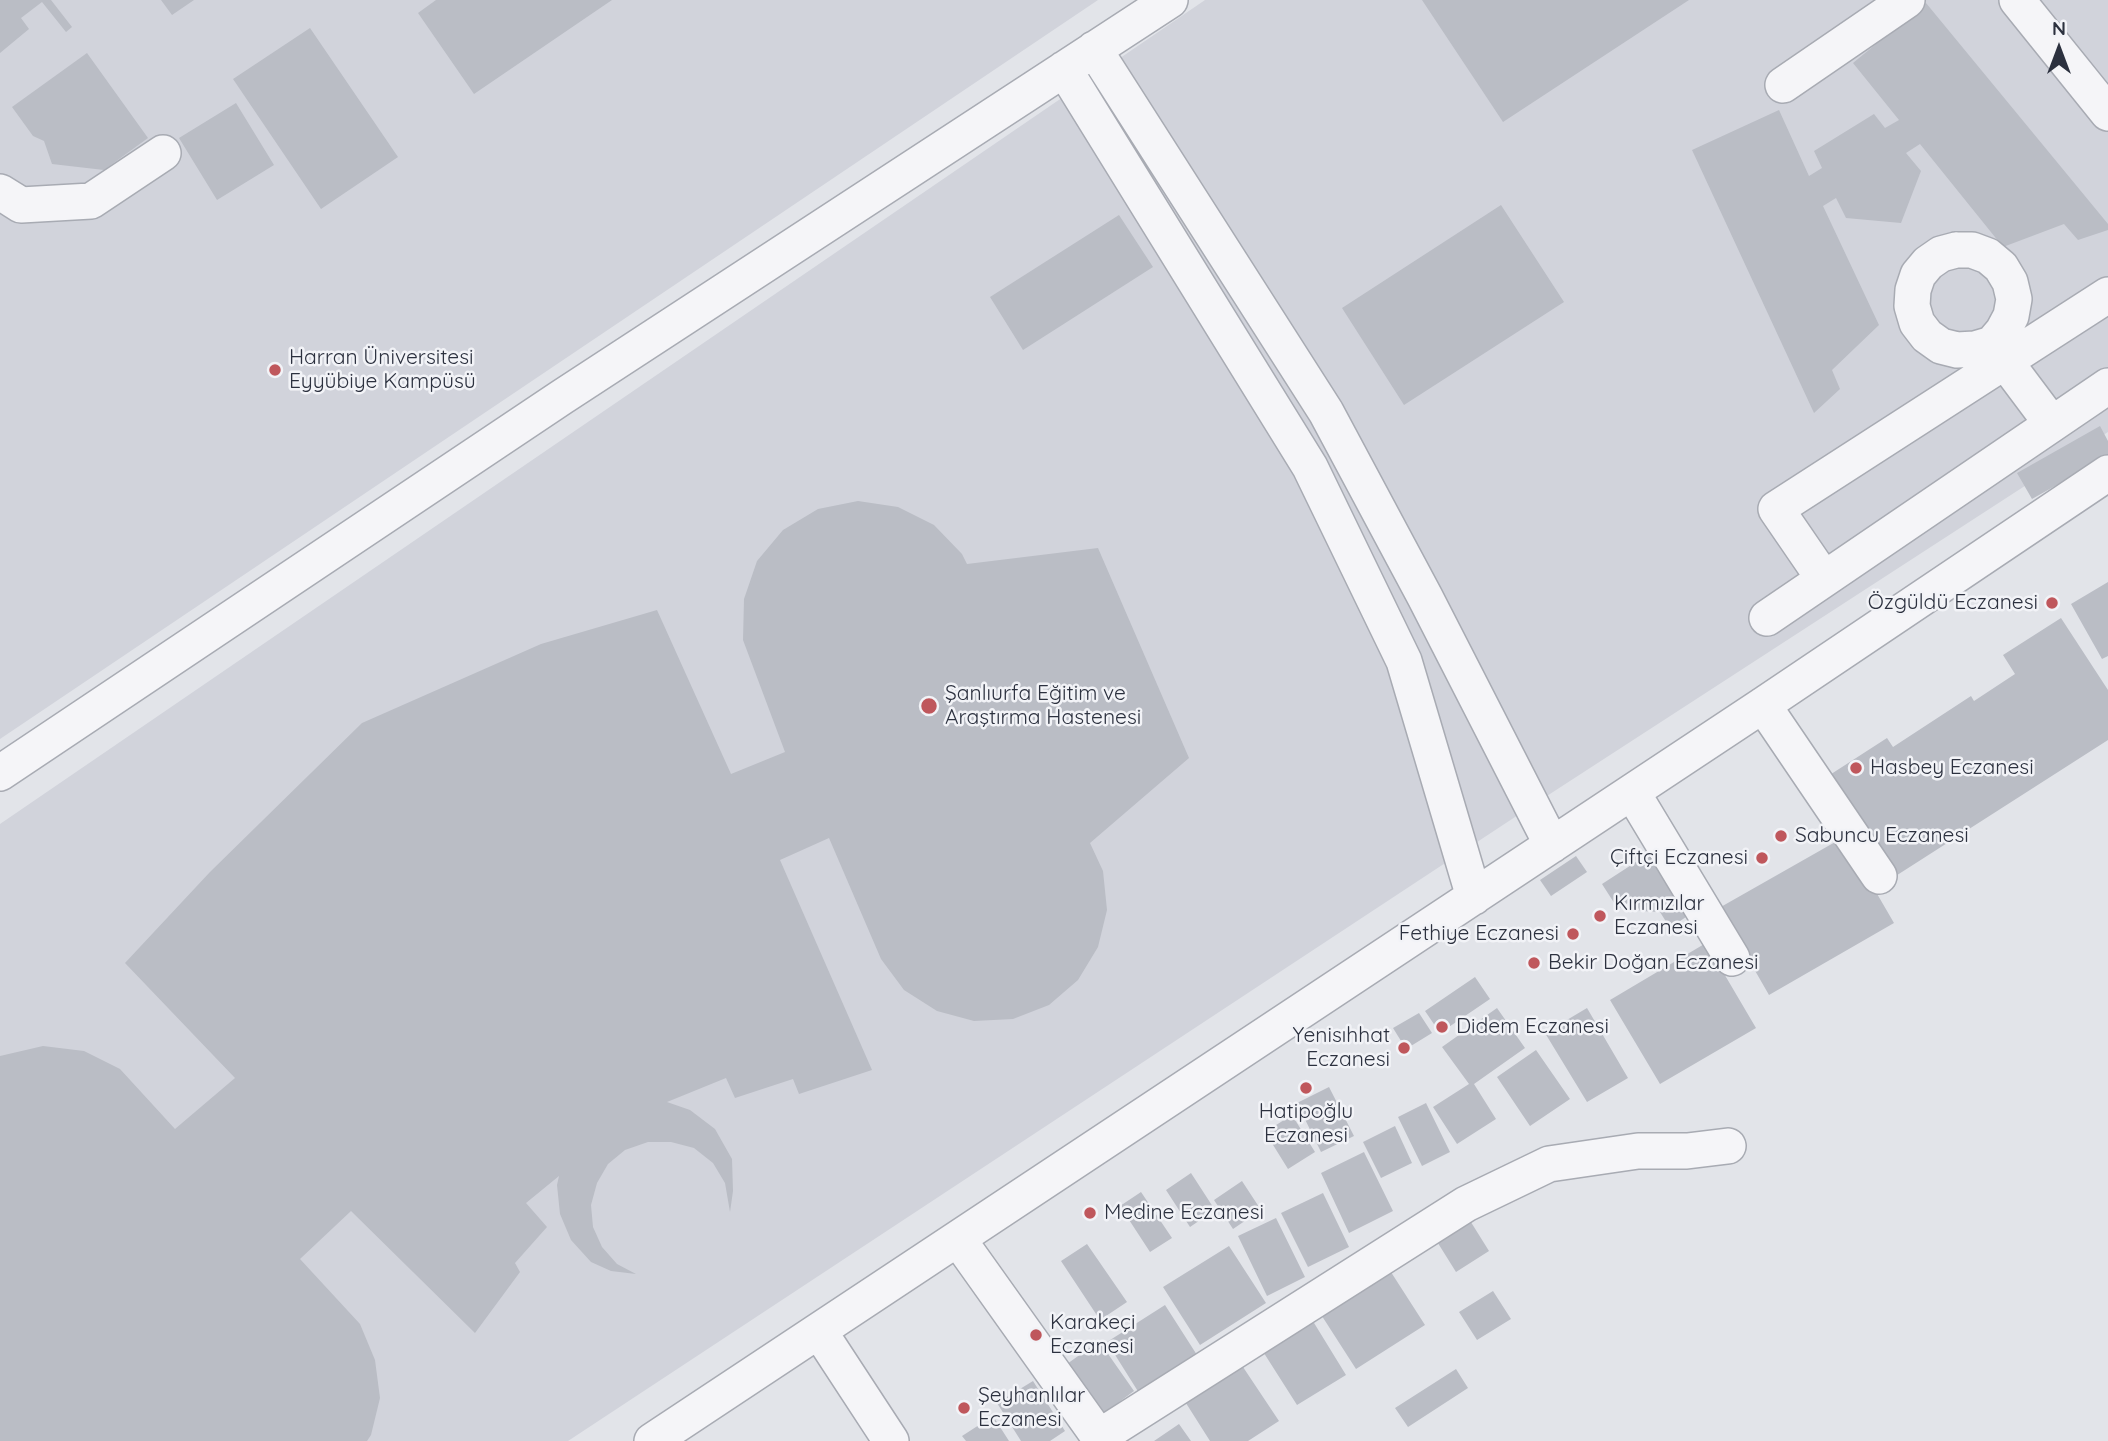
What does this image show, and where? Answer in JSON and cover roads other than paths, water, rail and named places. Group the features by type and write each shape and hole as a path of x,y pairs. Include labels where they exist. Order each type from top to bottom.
{"street":[{"path":"0,773 562,397 1170,0"},
{"path":"1783,85 1906,0"},
{"path":"2017,0 2108,113"},
{"path":"1094,49 1326,412 1425,597 1552,845"},
{"path":"1064,69 1310,467 1404,661 1474,897"},
{"path":"0,192 21,205 91,201 163,153"},
{"path":"1824,579 1776,509 1999,352 2108,295"},
{"path":"1999,352 2052,424"},
{"path":"1767,618 2108,386"},
{"path":"652,1441 1632,792 2108,473"},
{"path":"1762,705 1879,876"},
{"path":"1632,792 1732,958"},
{"path":"958,1239 1099,1437 1466,1204 1549,1164 1638,1151 1686,1151 1728,1146"},
{"path":"819,1331 891,1441"}],"place":[{"name":"Harran Üniversitesi Eyyübiye Kampüsü","path":"275,370"},
{"name":"Özgüldü Eczanesi","path":"2052,603"},
{"name":"Şanlıurfa Eğitim ve Araştırma Hastenesi","path":"929,706"},
{"name":"Hasbey Eczanesi","path":"1856,768"},
{"name":"Sabuncu Eczanesi","path":"1781,836"},
{"name":"Çiftçi Eczanesi","path":"1762,858"},
{"name":"Kırmızılar Eczanesi","path":"1600,916"},
{"name":"Fethiye Eczanesi","path":"1573,934"},
{"name":"Bekir Doğan Eczanesi","path":"1534,963"},
{"name":"Didem Eczanesi","path":"1442,1027"},
{"name":"Yenisıhhat Eczanesi","path":"1404,1048"},
{"name":"Hatipoğlu Eczanesi","path":"1306,1088"},
{"name":"Medine Eczanesi","path":"1090,1213"},
{"name":"Karakeçi Eczanesi","path":"1036,1335"},
{"name":"Şeyhanlılar Eczanesi","path":"964,1408"}]}
